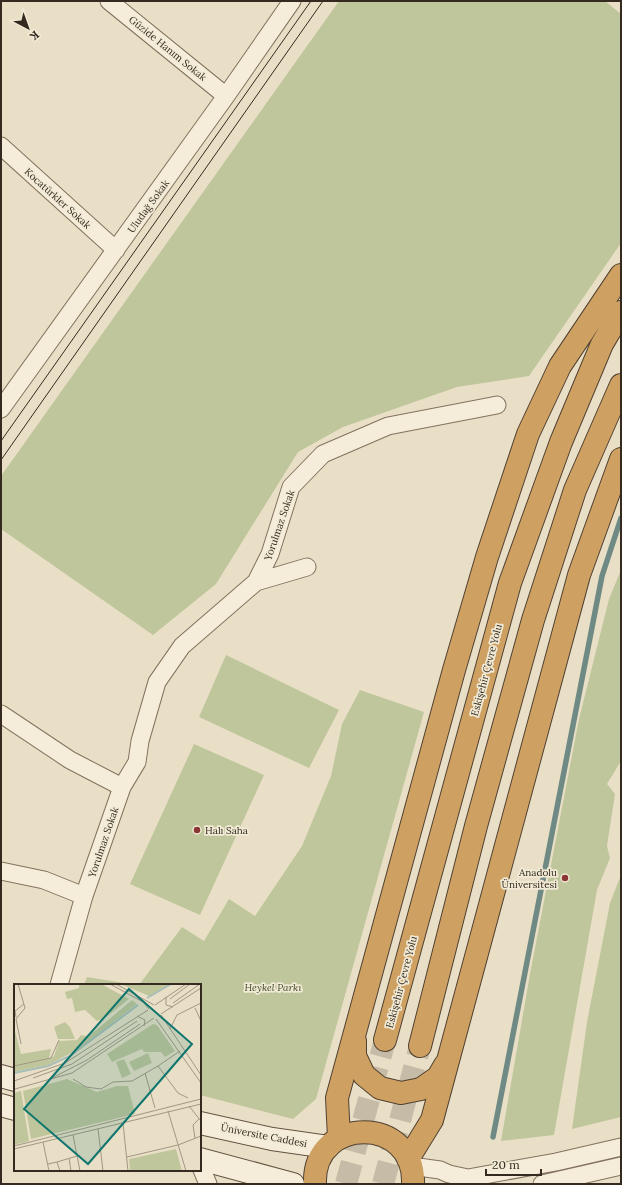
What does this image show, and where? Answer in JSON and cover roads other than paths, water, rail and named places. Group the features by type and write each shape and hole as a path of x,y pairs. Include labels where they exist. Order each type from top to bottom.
{"highway":[{"path":"334,1142 337,1098 458,655 487,557 528,434 560,366 621,275"},
{"name":"Eskişehir Çevre Yolu","path":"385,1040 510,583 561,442 602,344 621,312"},
{"path":"420,1046 476,826 533,620 575,490 621,385"},
{"path":"411,1169 432,1120 579,575 621,459"},
{"path":"355,1035 355,1056 364,1075 380,1088 401,1093 421,1089 438,1077 449,1058"},
{"path":"315,1184 314,1174 319,1160 334,1142 354,1132 370,1132 386,1136 399,1146 411,1169"}],"main road":[{"path":"1,1076 14,1080"},
{"path":"1,1105 14,1109"},
{"name":"Üniversite Caddesi","path":"201,1123 272,1139 334,1142"},
{"path":"201,1159 292,1184"}],"street":[{"name":"Güzide Hanım Sokak","path":"109,1 226,96"},
{"name":"Uludağ Sokak","path":"2,403 116,250 292,1"},
{"name":"Kocatürkler Sokak","path":"1,146 116,250"},
{"name":"Yorulmaz Sokak","path":"59,984 84,896 122,787 137,762 140,741 157,682 182,646 256,582 270,554 291,487 323,454 388,426 497,405"},
{"path":"256,582 307,567"},
{"path":"1,714 70,760 122,787"},
{"path":"1,871 44,880 84,896"},
{"path":"411,1169 440,1170 454,1176 468,1178 556,1162 621,1146"},
{"path":"542,1184 621,1166"},
{"path":"201,1167 208,1184"}],"waterway":[{"path":"493,1137 602,576 621,518"}],"tunnel":[{"path":"346,1184 385,1040"},
{"path":"383,1184 420,1046"}],"tram line":[{"path":"1,441 311,1"},
{"path":"1,460 323,1"}],"place":[{"name":"Halı Saha","path":"197,830"},
{"name":"Anadolu Üniversitesi","path":"565,878"}],"park label":[{"name":"Heykel Parkı","path":"273,987"}]}
